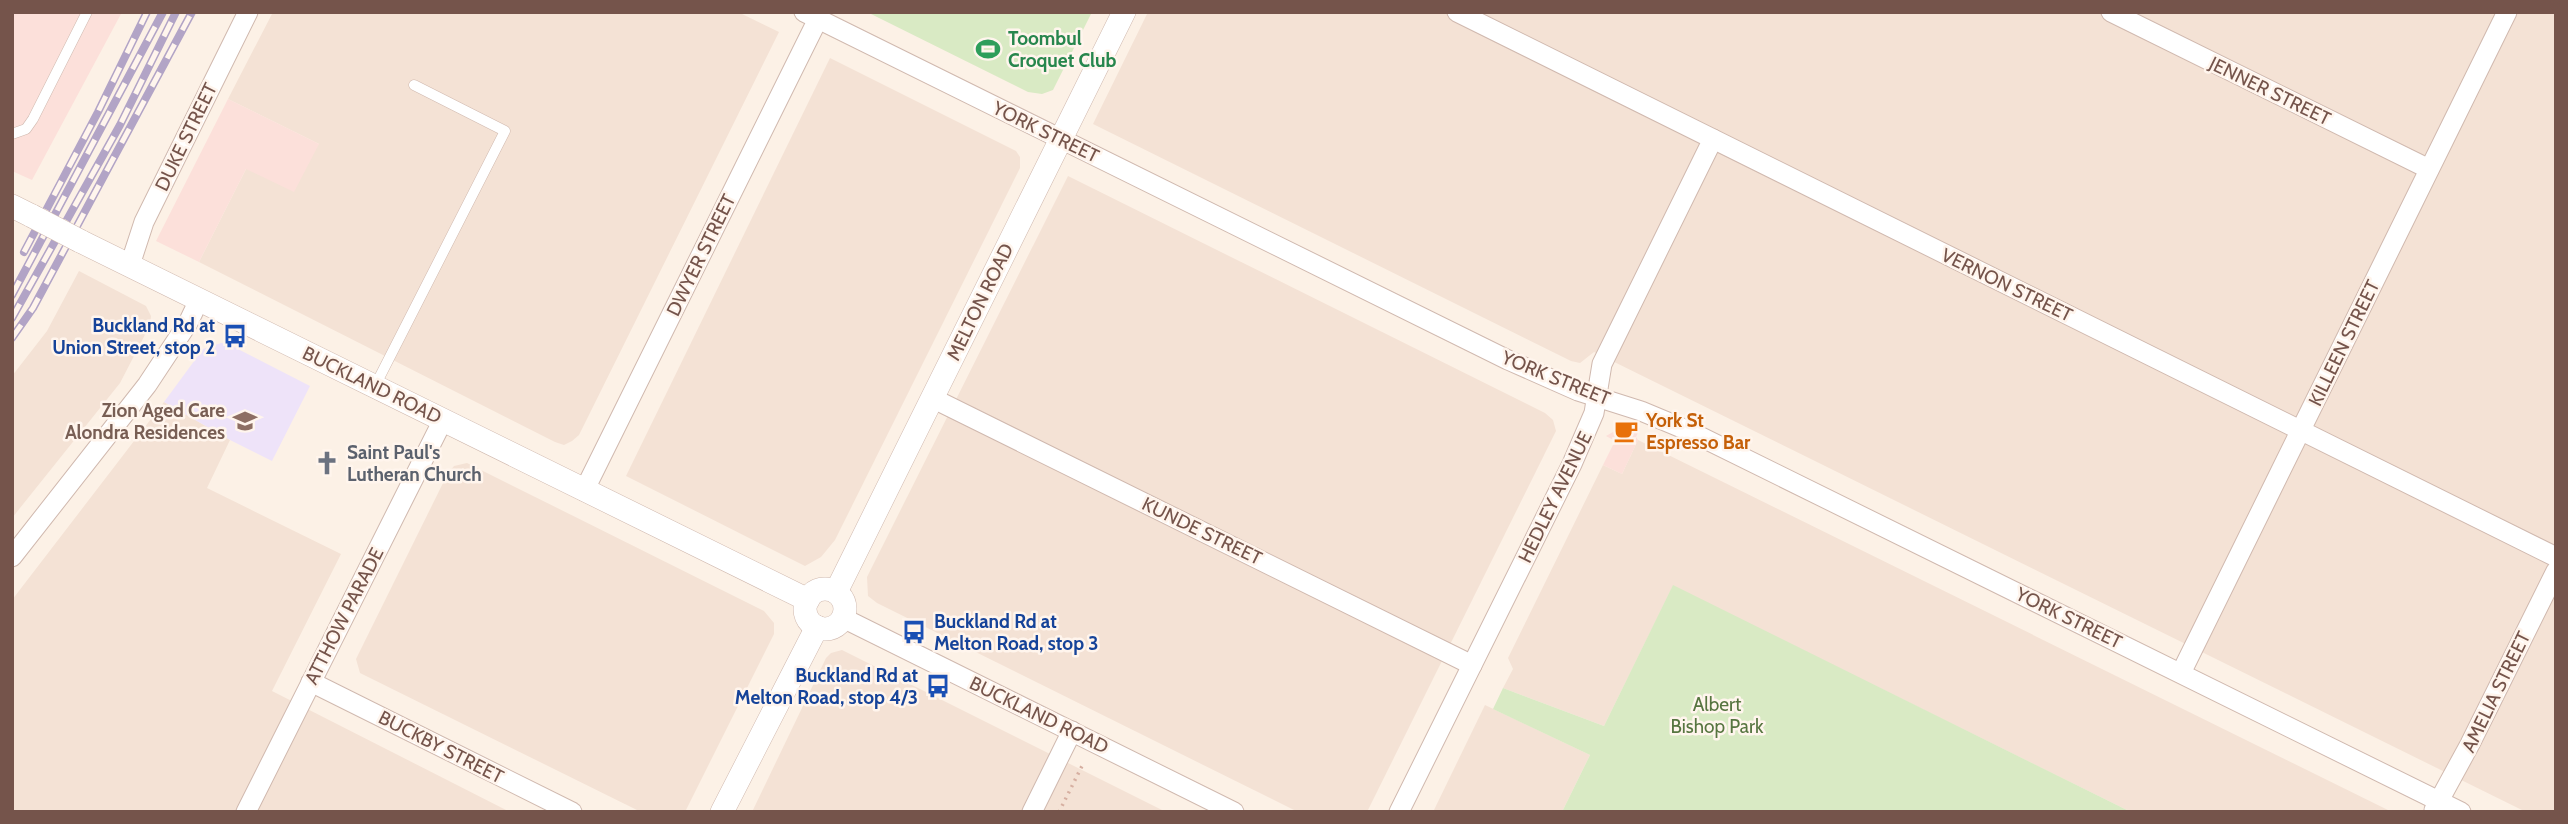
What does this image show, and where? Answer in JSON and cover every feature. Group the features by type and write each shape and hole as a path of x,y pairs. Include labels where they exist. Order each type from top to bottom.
{"street":[{"name":"DUKE STREET","path":"130,265 144,222 248,12"},
{"name":"MELTON ROAD","path":"836,592 1124,12"},
{"name":"VERNON STREET","path":"1458,12 2556,557"},
{"name":"JENNER STREET","path":"2111,12 2429,169"},
{"name":"KILLEEN STREET","path":"2181,673 2507,12"},
{"name":"YORK STREET","path":"811,16 1508,360 1562,385 1641,411 1689,431 2181,673 2436,806 2461,812"},
{"name":"DWYER STREET","path":"584,491 811,16"},
{"name":"HEDLEY AVENUE","path":"1399,812 1581,444 1594,413 1605,357 1713,139"},
{"name":"BUCKLAND ROAD","path":"22,211 808,600"},
{"path":"12,557 147,385 188,323 198,300"},
{"name":"KUNDE STREET","path":"932,398 1472,665"},
{"name":"ATTHOW PARADE","path":"246,812 443,420"},
{"name":"AMELIA STREET","path":"2436,806 2465,754 2556,571"},
{"path":"823,589 836,592 844,601 843,618 829,628 817,627 808,618 808,600 823,589"},
{"name":"BUCKLAND ROAD","path":"843,618 1234,812"},
{"path":"722,812 817,627"},
{"name":"BUCKBY STREET","path":"311,682 572,812"},
{"path":"1032,812 1072,731"}],"lane":[{"path":"12,134 21,132 33,119 87,12"},
{"path":"375,386 505,131 414,85"}],"path":[{"path":"1059,812 1082,766"}],"shaded area":[{"path":"12,12 122,12 32,180 12,171"},
{"path":"273,12 738,12 779,32 579,435 572,441 564,445 555,442 199,262 246,169 319,144 228,99"},
{"path":"1148,12 2556,12 2556,812 2526,812 1594,352 1580,363 1571,361 1093,124"},
{"path":"830,58 1016,151 1020,157 1020,168 835,540 821,557 805,566 626,476"},
{"path":"228,99 319,144 294,192 246,169 199,262 156,241"},
{"path":"1068,176 1545,413 1553,420 1556,431 1367,812 1298,812 877,603 868,596 867,577"},
{"path":"79,271 146,306 151,316 150,325 120,383 12,518 12,376 47,331"},
{"name":"Zion Aged Care Alondra Residences","path":"221,343 228,344 310,386 272,461 164,402 203,349"},
{"path":"164,402 230,440 207,488 341,554 272,691 510,812 12,812 12,600"},
{"path":"1620,428 1640,428 1636,437 1638,440 1622,474 1603,465 1615,441 1606,436"},
{"path":"1638,440 2392,812 2131,812 1673,586 1604,726 1503,688 1513,669 1508,658 1603,465 1622,474"},
{"path":"467,463 764,611 774,623 774,634 685,812 641,812 360,673 356,659 447,475 454,466"},
{"path":"842,650 1166,812 752,812 826,658 831,653"},
{"path":"1485,705 1590,755 1562,812 1433,812"}],"green space":[{"name":"Toombul Croquet Club","path":"867,12 1092,12 1053,90 1042,94 1028,92"},
{"name":"Albert Bishop Park","path":"1673,585 2131,812 1562,812 1590,755 1493,709 1503,688 1604,726"}],"railway":[{"path":"24,252 147,12"},
{"path":"12,295 163,12"},
{"path":"12,318 120,125 176,12"},
{"path":"12,338 33,308 192,12"}],"place":[{"name":"Toombul Croquet Club","path":"988,49"},
{"name":"Buckland Rd at Union Street, stop 2","path":"235,336"},
{"name":"Zion Aged Care Alondra Residences","path":"245,421"},
{"name":"York St Espresso Bar","path":"1626,431"},
{"name":"Saint Paul's Lutheran Church","path":"327,463"},
{"name":"Buckland Rd at Melton Road, stop 3","path":"914,632"},
{"name":"Buckland Rd at Melton Road, stop 4/3","path":"938,686"}]}
